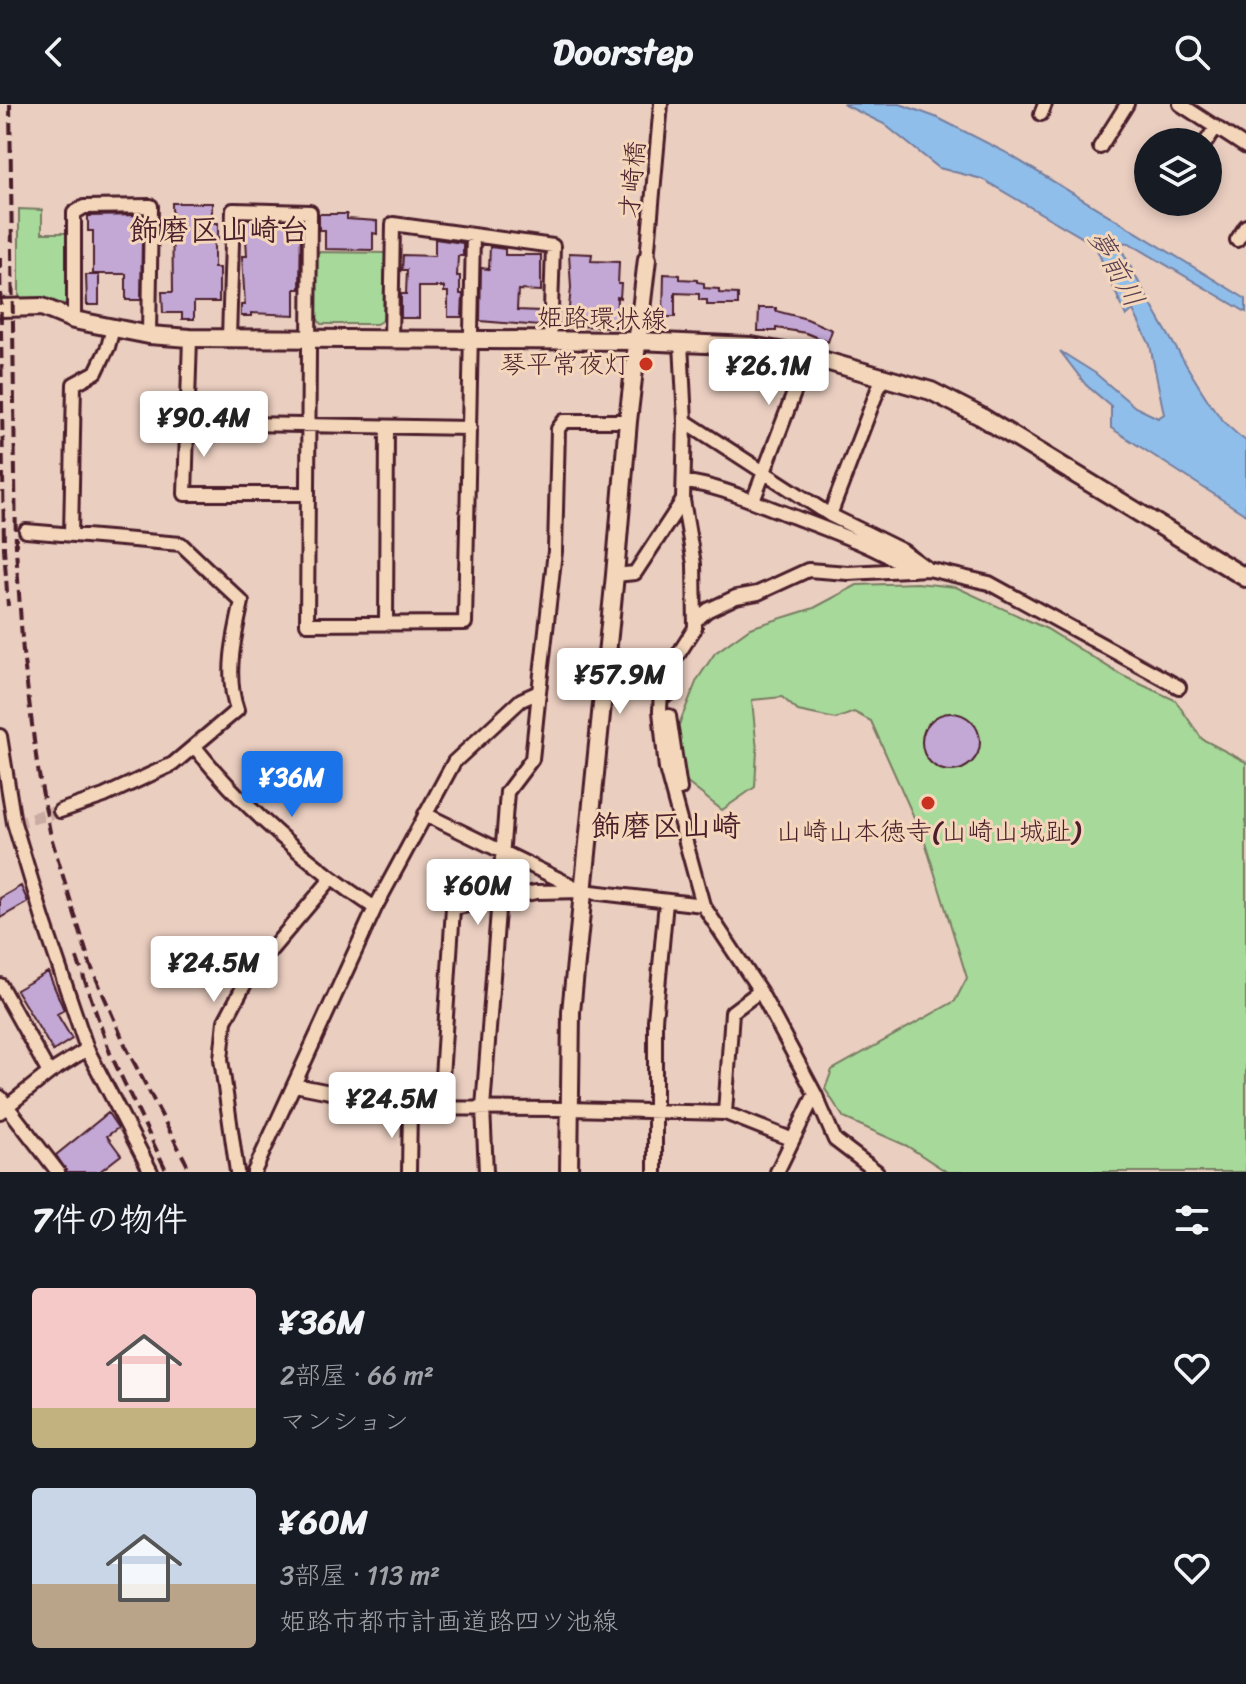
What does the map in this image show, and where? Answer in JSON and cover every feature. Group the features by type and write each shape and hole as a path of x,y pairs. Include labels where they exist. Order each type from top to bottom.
{"main road":[{"path":"569,1172 571,1012 628,421 647,259"},
{"name":"姫路環状線","path":"0,308 42,307 74,320 149,335 190,338 638,341 751,346 808,356 931,391 980,416 1246,578"}],"street":[{"name":"才崎橋","path":"647,259 661,104"},
{"path":"1100,147 1127,104"},
{"path":"1180,104 1246,147"},
{"path":"74,320 74,213 84,207 151,206 149,335"},
{"path":"229,338 233,210 310,212 307,624 465,623 473,235"},
{"path":"391,341 393,224 553,246 550,342"},
{"path":"1237,240 1246,226"},
{"path":"71,535 74,384 96,372 113,328"},
{"path":"190,338 185,494 307,494"},
{"path":"681,343 685,421 683,500 694,564 695,628 672,664 668,701 677,777 705,884 703,905"},
{"path":"753,501 808,356"},
{"path":"830,515 883,376"},
{"path":"486,1172 483,1108 507,792 532,759 555,551 558,429 564,421 628,421"},
{"path":"685,421 830,515 847,530 913,570"},
{"path":"187,423 470,428"},
{"path":"386,623 387,427"},
{"path":"685,482 710,485 847,530 903,551 928,569"},
{"path":"615,575 635,573 683,500"},
{"path":"26,531 181,544 242,602 230,691 237,710 173,764 104,796 60,811"},
{"path":"695,621 708,610 736,597 758,593 808,570 828,573 928,569 989,583 1179,687"},
{"path":"606,656 655,661 662,667 660,711 666,769 703,905 760,991 815,1094 835,1140 877,1172"},
{"path":"254,1172 375,908 454,762 521,700 539,692"},
{"path":"0,736 2,769 14,823 87,1049 151,1172"},
{"path":"195,747 219,777 331,879 375,908"},
{"path":"425,814 583,891"},
{"path":"0,830 14,823"},
{"path":"237,1172 221,1059 225,1021 249,976 331,879"},
{"path":"440,1108 453,908 536,892 583,891 703,905"},
{"path":"655,1172 655,1020 666,902"},
{"path":"0,985 49,1073"},
{"path":"725,1113 732,1012 760,991"},
{"path":"58,1172 2,1105 87,1049"},
{"path":"295,1085 345,1095 373,1108 725,1113 791,1139"},
{"path":"777,1172 815,1094"},
{"path":"409,1172 410,1108"}],"green space":[{"path":"19,209 42,210 42,233 66,233 66,304 19,299"},
{"path":"317,252 385,253 383,320 376,324 321,324 317,318"},
{"path":"917,583 956,587 1047,629 1123,676 1175,700 1202,739 1246,762 1246,1172 947,1172 907,1146 844,1118 825,1089 832,1070 955,1001 967,978 925,842 871,721 854,712 836,719 798,711 782,697 752,700 757,750 755,787 722,810 681,778 676,732 697,680 715,653 750,628 814,608 857,585"}],"water":[{"name":"夢前川","path":"843,104 900,104 938,118 1005,152 1246,299 1246,312 1129,243 1118,242 1204,395 1227,425 1246,441 1246,515 1111,428 1111,406 1086,385 1060,351 1095,373 1135,407 1158,418 1164,414 1150,345 1133,310 1126,316 1095,245 982,179 939,168 884,124"}],"building":[{"path":"172,203 212,203 212,223 218,223 218,240 214,240 214,268 219,268 219,302 194,302 194,319 182,319 182,313 163,313 162,292 173,292"},
{"path":"319,214 347,214 347,219 377,221 373,250 325,249 325,230 319,230"},
{"path":"139,215 139,239 142,239 141,300 126,300 126,274 93,274 93,231 88,231 88,216"},
{"path":"245,219 301,221 300,289 295,289 295,315 251,313 251,316 241,316 241,305 245,305 242,256 247,256"},
{"path":"435,239 463,243 463,256 458,256 457,276 460,276 460,294 463,294 462,317 448,317 448,292 444,292 444,287 419,287 419,318 401,318 401,294 406,294 407,270 402,270 403,255 435,256"},
{"path":"490,247 505,249 505,255 541,255 541,291 518,290 517,310 540,311 539,326 480,321 481,268 489,269"},
{"path":"569,253 592,254 591,261 619,262 618,284 621,284 620,298 617,297 616,327 567,326 571,288"},
{"path":"664,274 697,280 704,283 704,288 719,289 719,293 738,294 738,305 707,305 707,300 699,300 699,294 675,293 675,317 663,317"},
{"path":"86,275 99,275 99,305 87,305"},
{"path":"759,308 776,308 776,311 832,330 828,342 806,333 776,328 776,331 758,331"},
{"path":"951,713 972,721 980,742 972,763 951,771 930,763 922,742 930,721"},
{"path":"21,886 28,902 0,918 0,898"},
{"path":"48,972 64,1010 57,1014 72,1039 53,1051 16,990"},
{"path":"108,1113 118,1128 107,1136 121,1155 99,1172 67,1172 56,1155"}],"tunnel":[{"path":"14,823 60,811"}],"railway":[{"path":"10,104 16,549 23,653 37,764 51,837 90,964 127,1049 191,1172"},
{"path":"0,257 4,548 8,606"},
{"path":"77,958 110,1053 167,1172"}],"place":[{"name":"琴平常夜灯","path":"646,364"},
{"name":"山崎山本徳寺(山崎山城趾)","path":"928,803"}],"district":[{"name":"飾磨区山崎台","path":"219,230"},
{"name":"飾磨区山崎","path":"666,826"}]}
